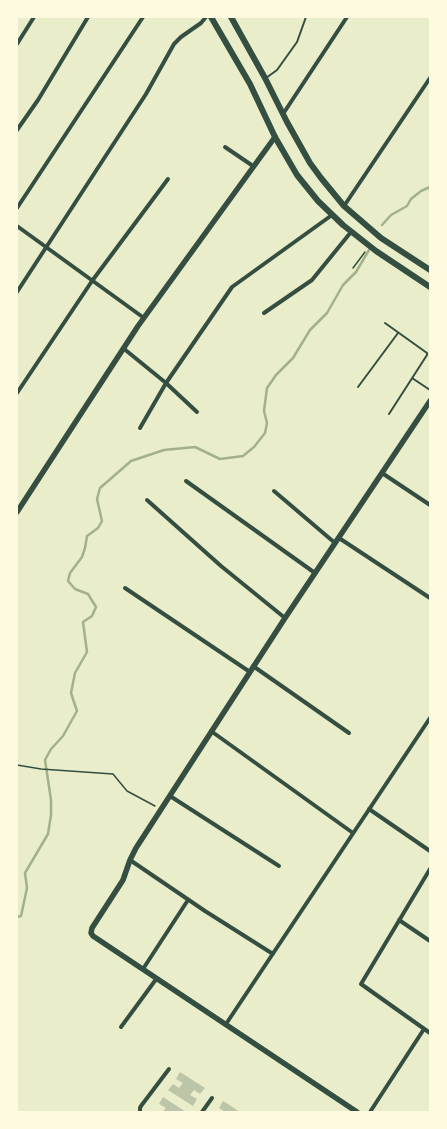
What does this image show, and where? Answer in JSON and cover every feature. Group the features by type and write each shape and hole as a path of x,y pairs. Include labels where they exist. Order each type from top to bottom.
{"main road":[{"path":"212,17 250,84 275,138 298,175 318,201 351,232 376,252 430,287"},
{"path":"231,17 265,78 286,122 310,163 346,204 381,238 430,270"}],"street":[{"path":"17,44 34,17"},
{"path":"17,130 38,100 88,17"},
{"path":"17,208 143,17"},
{"path":"17,292 146,94 174,44 181,36 201,23 206,17"},
{"path":"283,114 347,17"},
{"path":"346,204 430,78"},
{"path":"17,512 144,318 253,166 275,138"},
{"path":"226,147 253,166"},
{"path":"17,393 92,281 168,179"},
{"path":"140,428 166,383 232,287 332,215"},
{"path":"17,226 144,318"},
{"path":"264,313 312,280 351,232"},
{"path":"124,348 166,383 197,412"},
{"path":"357,1112 93,936 91,933 92,928 123,880 136,848 285,618 429,403"},
{"path":"382,473 430,505"},
{"path":"186,481 315,573"},
{"path":"274,490 335,543"},
{"path":"147,500 221,566 285,618"},
{"path":"339,538 430,598"},
{"path":"125,588 349,732"},
{"path":"226,1024 430,718"},
{"path":"211,731 353,833"},
{"path":"170,796 279,866"},
{"path":"369,809 430,851"},
{"path":"130,860 188,900 273,954"},
{"path":"430,869 361,982 363,986 430,1033"},
{"path":"143,969 188,900"},
{"path":"399,920 430,941"},
{"path":"121,1027 157,978"},
{"path":"370,1112 424,1029"},
{"path":"140,1112 141,1106 169,1070"},
{"path":"202,1112 212,1098"}],"lane":[{"path":"265,78 277,70 297,42 306,17"},
{"path":"385,323 427,353 389,414"},
{"path":"358,387 398,333"},
{"path":"412,378 430,390"}],"path":[{"path":"353,268 369,245"},
{"path":"17,765 41,769 113,774 127,792 162,809"}],"building":[{"path":"180,1072 205,1088 200,1094 194,1090 190,1095 197,1099 193,1106 168,1090 173,1084 179,1088 183,1083 176,1079"},
{"path":"163,1097 186,1112 163,1112 166,1108 159,1104"},
{"path":"223,1101 240,1112 225,1112 219,1108"}],"waterway":[{"path":"382,225 391,215 407,206 411,199 421,191 430,187"},
{"path":"17,917 21,916 27,888 25,873 48,834 51,815 51,800 45,760 51,749 63,736 77,711 71,693 75,673 87,652 83,622 92,616 96,607 88,594 75,589 68,581 70,573 82,557 87,536 98,528 102,521 97,499 100,488 131,461 164,450 195,447 220,459 243,456 254,447 265,433 267,423 264,411 267,388 276,375 293,358 310,330 327,313 343,285 356,272 369,250"}]}
